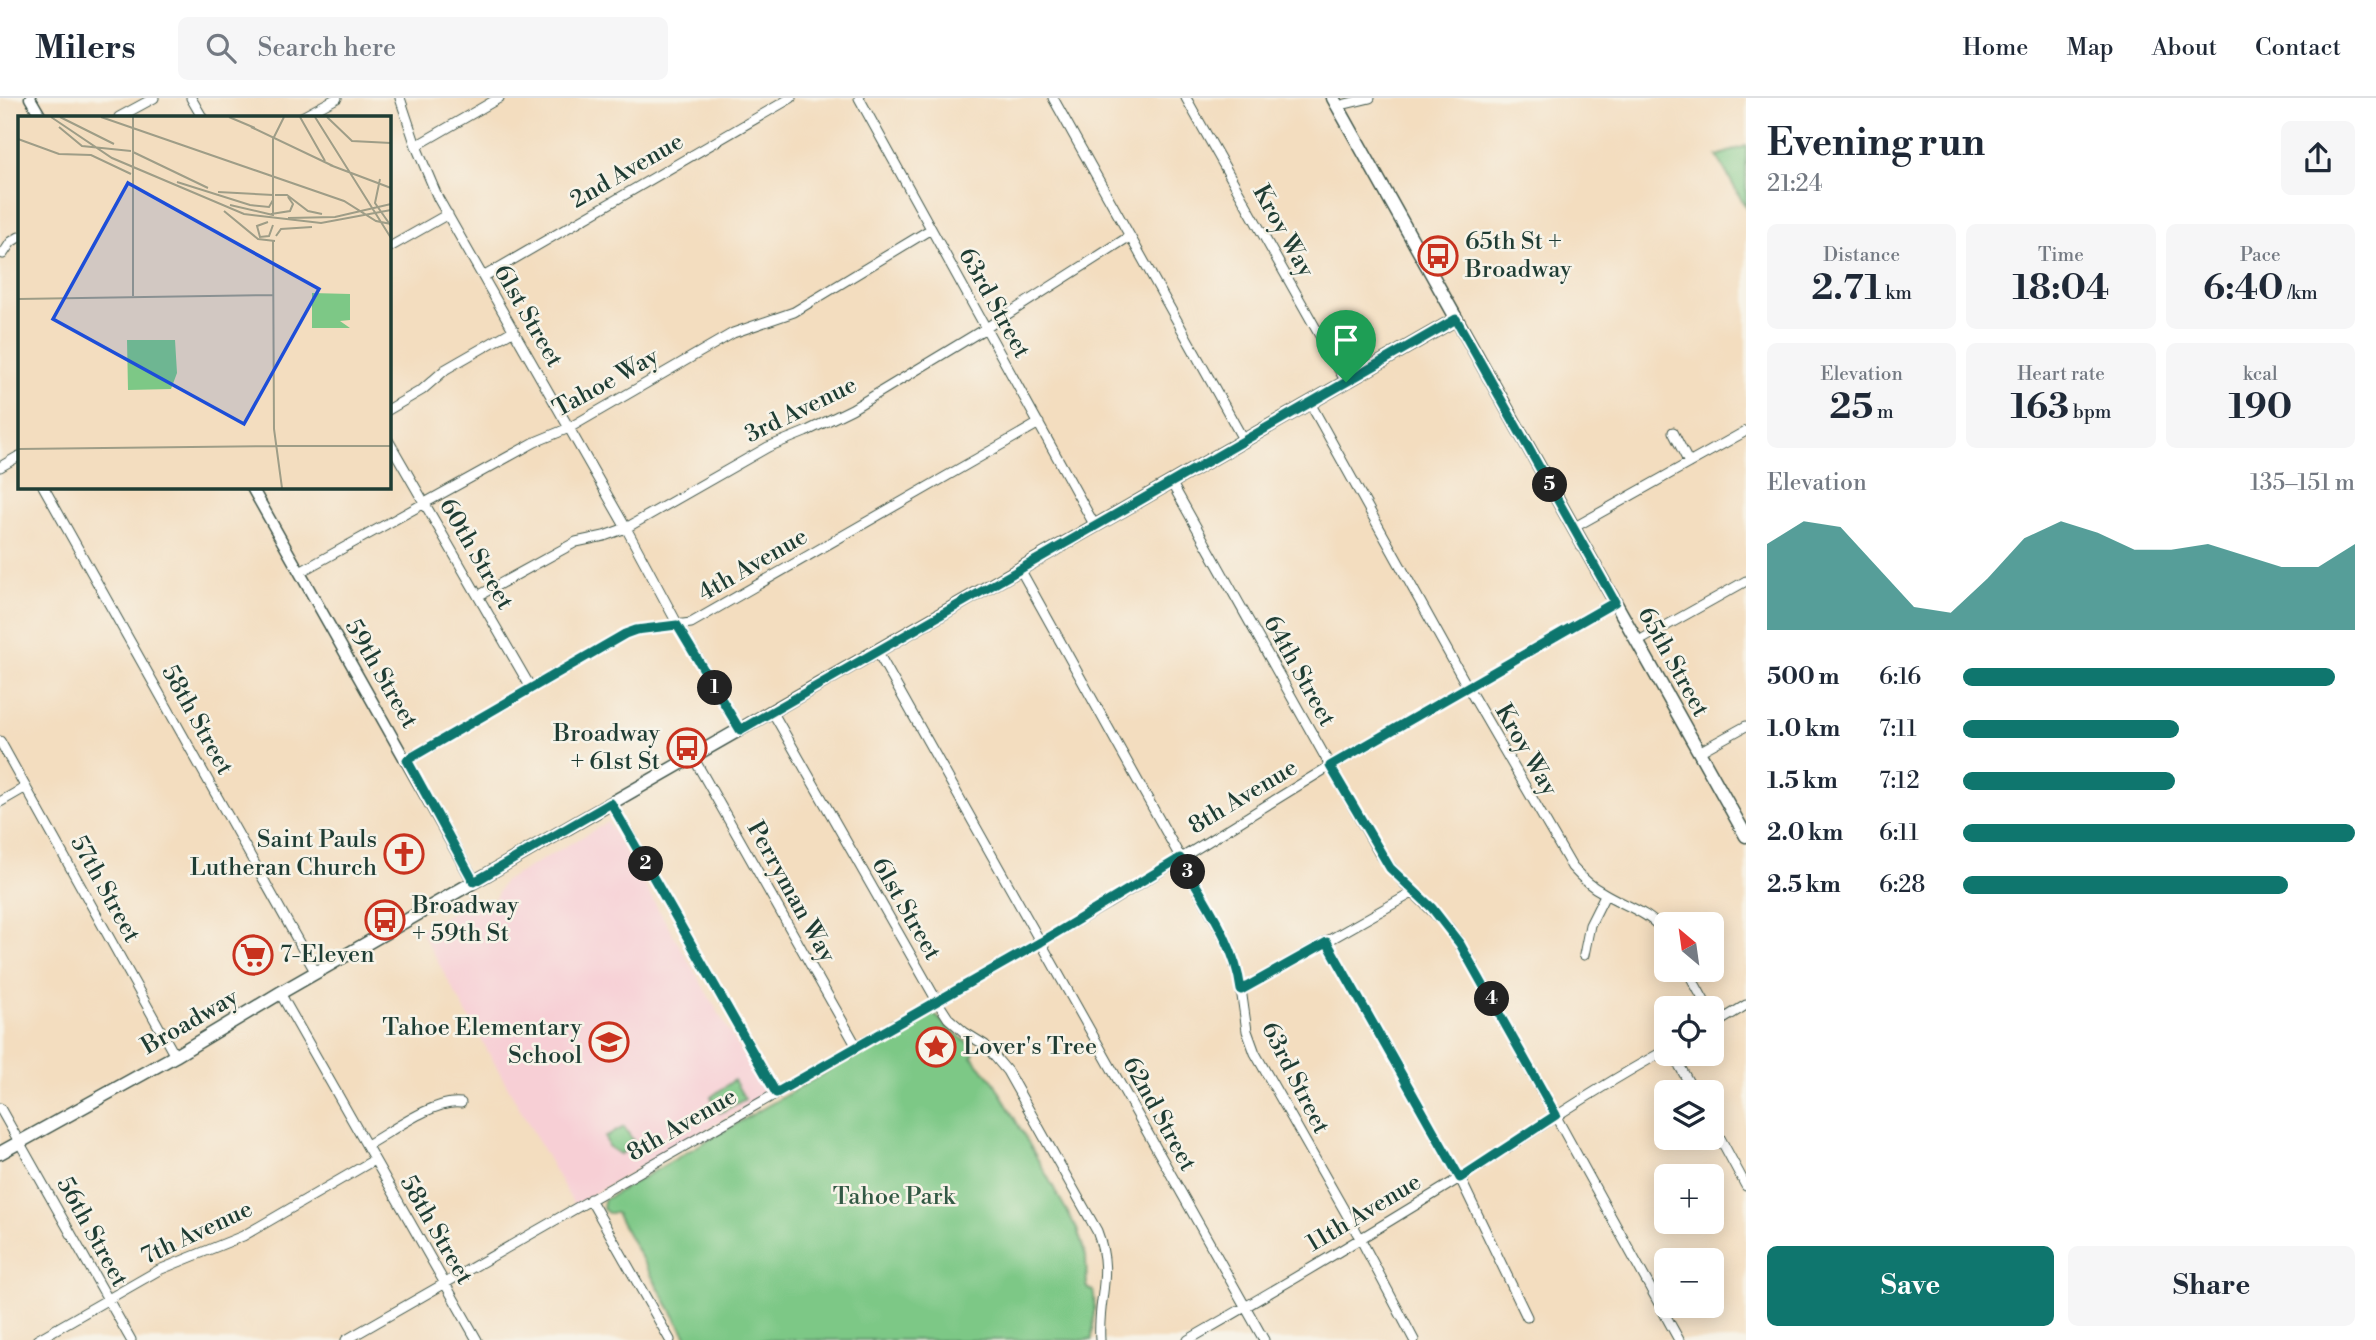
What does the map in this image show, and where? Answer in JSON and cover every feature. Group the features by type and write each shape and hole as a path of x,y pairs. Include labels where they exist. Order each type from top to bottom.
{"main road":[{"name":"65th Street","path":"1338,100 1456,319 1746,836"},
{"name":"Broadway","path":"0,1153 175,1056 316,972 1456,319"}],"street":[{"path":"30,98 40,116"},
{"path":"121,116 154,98"},
{"path":"191,98 201,116"},
{"path":"304,116 337,98"},
{"name":"61st Street","path":"401,98 427,174 448,214 626,528 677,625 740,730"},
{"path":"416,146 499,98"},
{"name":"2nd Avenue","path":"483,277 791,98"},
{"name":"63rd Street","path":"859,98 1095,526"},
{"path":"1054,98 1244,441"},
{"name":"Kroy Way","path":"1186,98 1346,382"},
{"path":"1338,100 1370,98"},
{"path":"390,247 448,214"},
{"name":"Tahoe Way","path":"300,572 535,442 569,428 733,332 794,312 932,229"},
{"name":"3rd Avenue","path":"478,596 576,542 626,528 768,446 805,432 852,409 1130,236"},
{"path":"3,254 11,242 18,238"},
{"path":"390,409 422,390 446,369 514,330"},
{"name":"Kroy Way","path":"1310,403 1467,686 1572,867 1584,880 1605,895 1636,907 1654,921"},
{"name":"4th Avenue","path":"407,760 625,634 636,630 691,623 1038,423"},
{"path":"1573,528 1746,431"},
{"path":"1673,432 1689,463"},
{"name":"60th Street","path":"390,443 531,688"},
{"path":"0,453 3,466 18,457"},
{"name":"64th Street","path":"1171,482 1379,853 1432,908 1460,944 1679,1340"},
{"name":"58th Street","path":"44,488 316,972"},
{"name":"59th Street","path":"252,488 474,882"},
{"name":"63rd Street","path":"1020,569 1229,945 1236,962 1247,1031 1255,1053 1360,1238 1414,1340"},
{"path":"1637,642 1746,581"},
{"name":"8th Avenue","path":"346,1340 1041,942 1330,766 1615,602"},
{"name":"62nd Street","path":"877,651 1264,1340"},
{"name":"61st Street","path":"772,711 937,1002 948,1018 985,1045 1007,1070 1097,1231 1104,1253 1105,1273 1100,1309 1100,1340"},
{"path":"1699,752 1746,726"},
{"name":"57th Street","path":"0,741 175,1056"},
{"name":"Perryman Way","path":"693,757 857,1046"},
{"path":"0,802 26,787"},
{"path":"611,803 776,1093"},
{"path":"1241,990 1414,892"},
{"path":"1584,955 1590,925 1605,895"},
{"path":"1327,942 1460,1178 1527,1317"},
{"name":"58th Street","path":"280,993 477,1340"},
{"path":"1724,1019 1746,1005"},
{"name":"11th Avenue","path":"1188,1340 1460,1178 1618,1076 1654,1056"},
{"path":"367,1145 434,1107 461,1103"},
{"name":"56th Street","path":"0,1108 131,1340"},
{"path":"1724,1145 1746,1186"},
{"name":"7th Avenue","path":"37,1340 159,1270 243,1236 374,1160"},
{"path":"590,1199 670,1340"}],"shaded area":[{"name":"Tahoe Elementary School","path":"608,822 766,1095 574,1205 420,930 462,906 483,908 493,902 503,882"}],"green space":[{"path":"1746,146 1746,208 1717,156"},
{"name":"Tahoe Park","path":"927,1014 935,1015 972,1046 972,1057 994,1082 1077,1229 1086,1256 1087,1288 1093,1291 1094,1295 1092,1340 688,1340 616,1213 608,1213 603,1209 604,1200"},
{"path":"734,1080 745,1099 720,1113 711,1097"},
{"path":"624,1127 636,1145 620,1154 608,1146 605,1137"}],"place":[{"name":"65th St + Broadway","path":"1438,256"},
{"name":"Broadway + 61st St","path":"687,748"},
{"name":"Saint Pauls Lutheran Church","path":"404,854"},
{"name":"Broadway + 59th St","path":"385,920"},
{"name":"7-Eleven","path":"253,955"},
{"name":"Tahoe Elementary School","path":"609,1042"},
{"name":"Lover's Tree","path":"936,1047"}],"route":[{"path":"1456,319 1615,602 1330,766 1379,853 1404,883 1432,908 1460,944 1556,1115 1460,1178 1327,942 1241,990 1236,962 1229,945 1180,858 1107,904 776,1093 611,803 474,882 407,760 625,634 677,625 740,730 1346,382 1456,319"}]}
